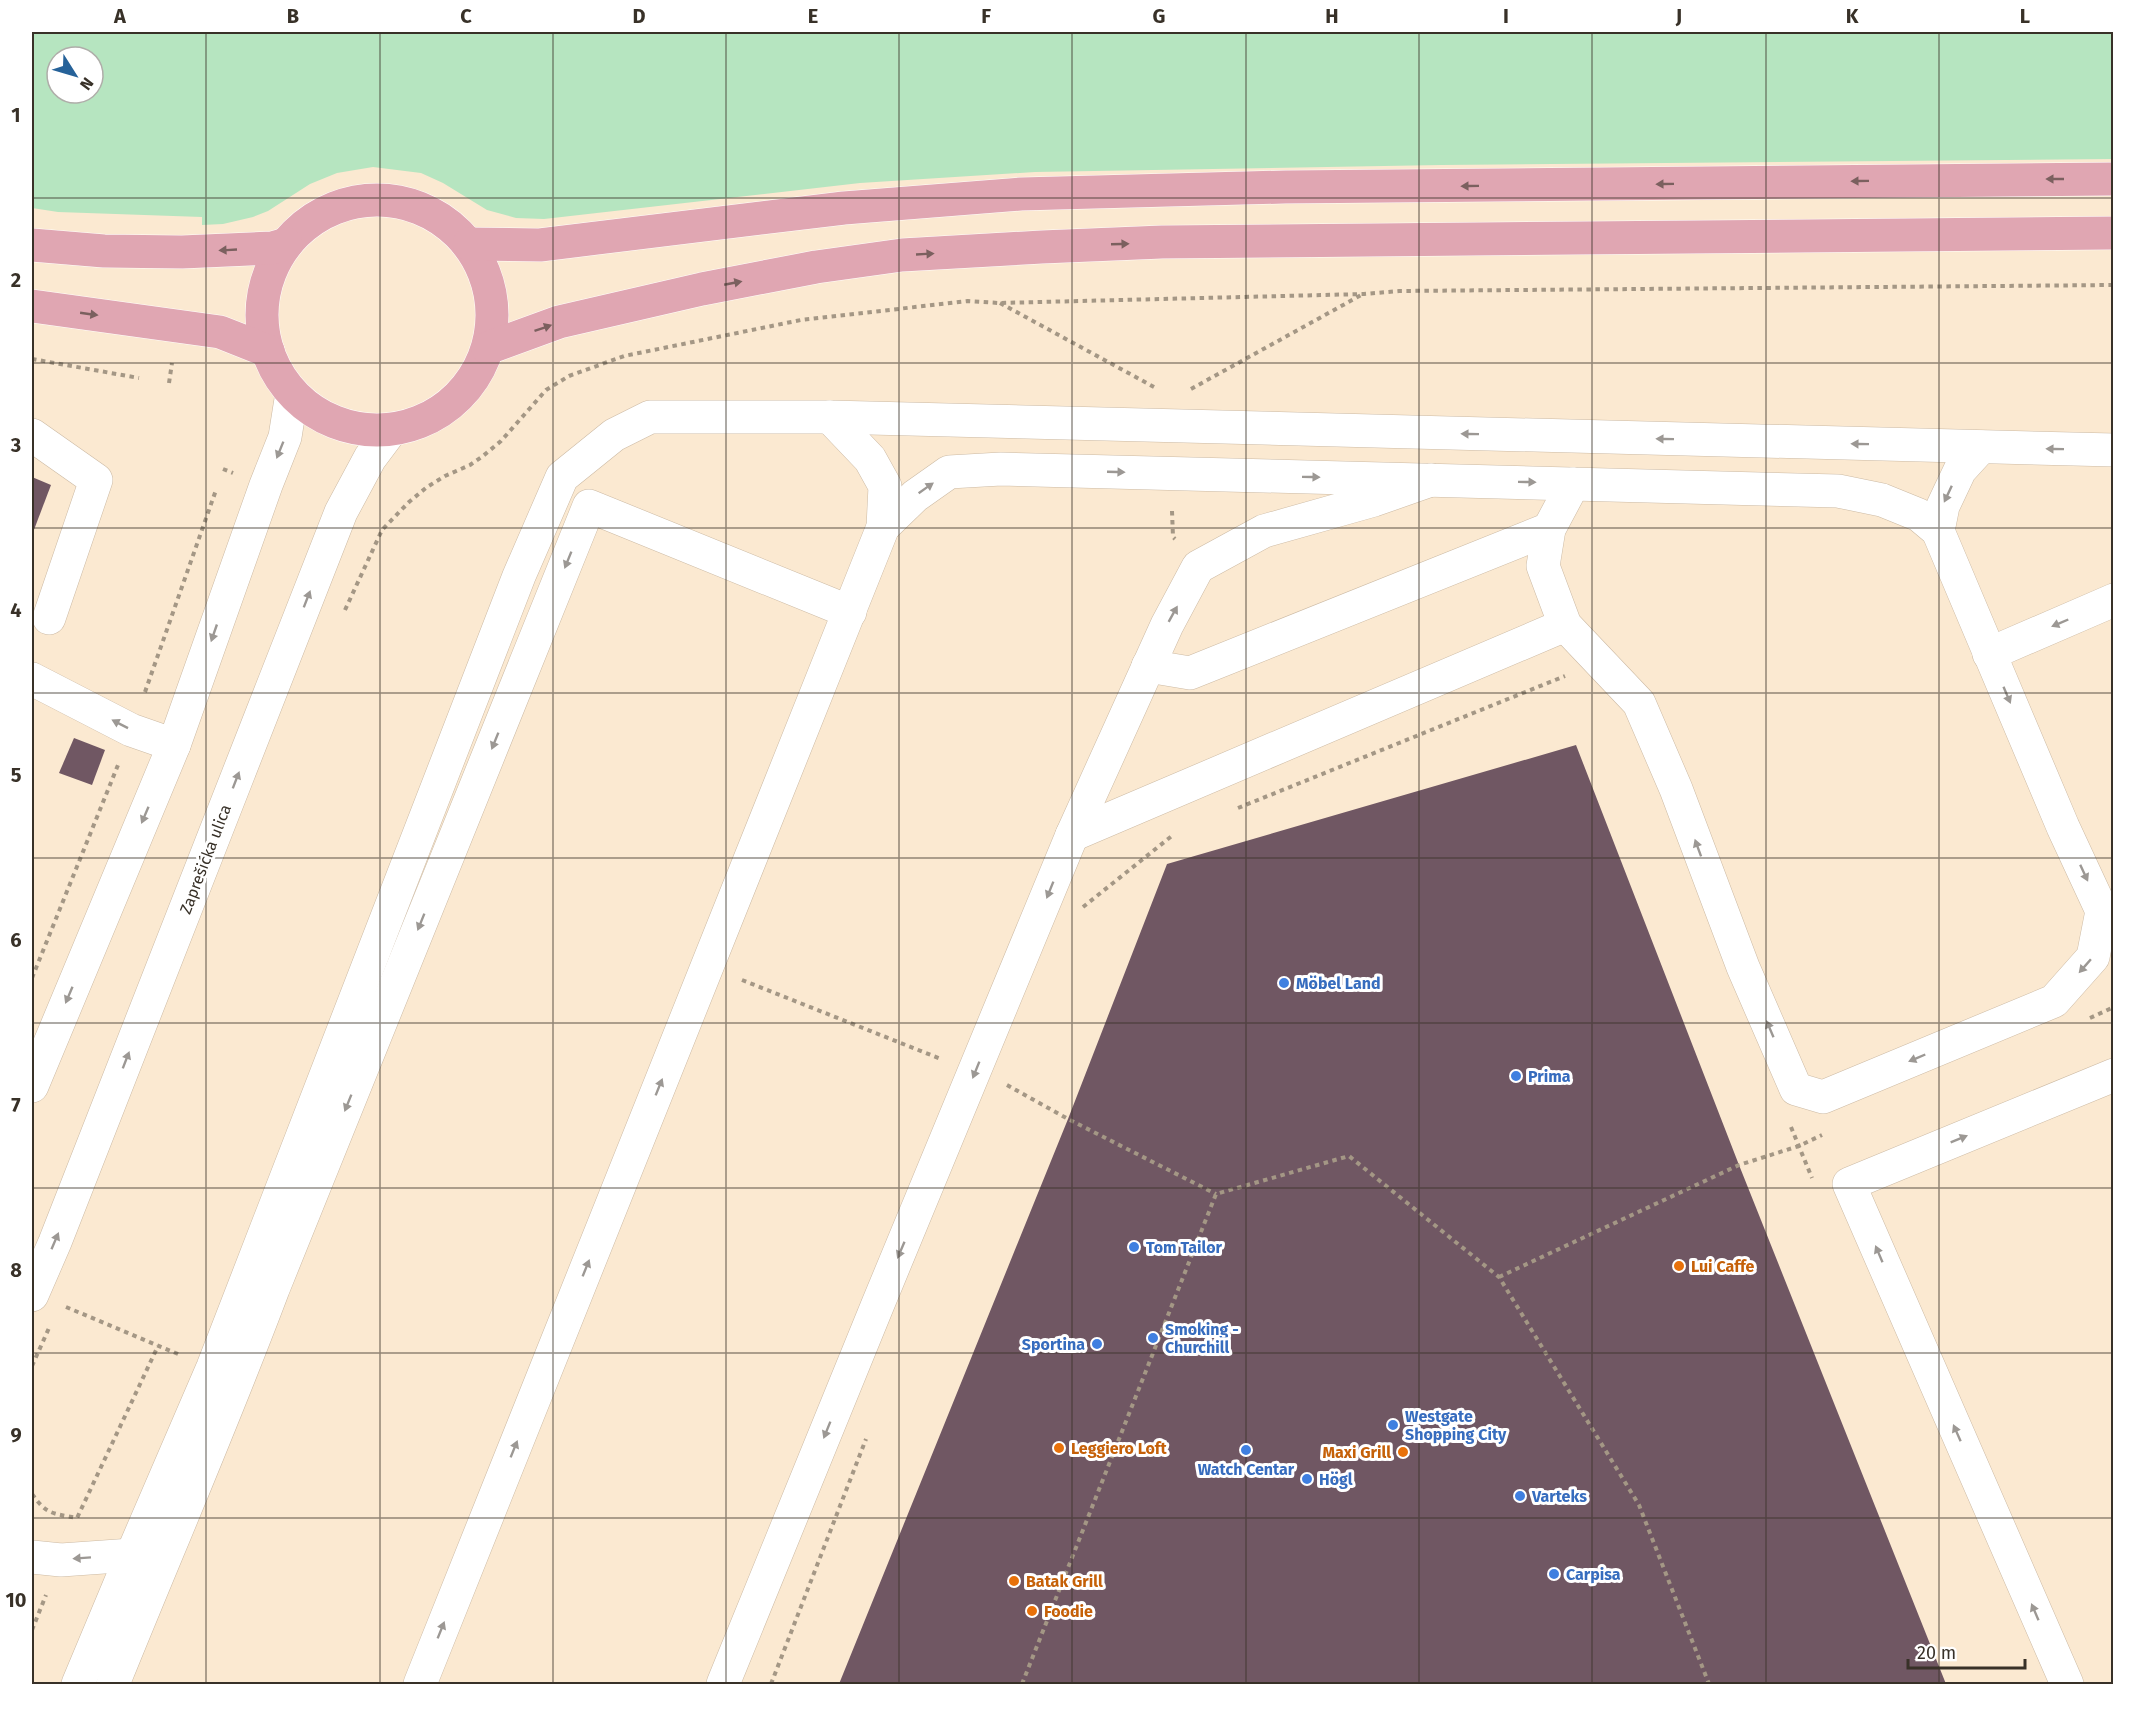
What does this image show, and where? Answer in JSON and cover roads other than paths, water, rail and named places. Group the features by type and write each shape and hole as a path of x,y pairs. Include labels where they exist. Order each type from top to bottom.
{"main road":[{"path":"469,244 540,245 844,208 1022,194 1285,187 2114,179"},
{"path":"370,200 400,202 426,210 442,220 469,244 480,263 492,304 493,323 488,348 481,365 457,397 436,414 417,423 391,430 371,430 331,421 307,407 292,393 268,351 264,332 263,301 272,267 286,244 302,229 332,208 349,202 370,200"},
{"path":"488,348 559,322 816,267 902,255 1162,242 2114,233"},
{"path":"32,245 104,251 182,252 272,248 286,244"},
{"path":"32,306 220,332 268,351"}],"street":[{"path":"32,1086 174,746 285,437 292,393"},
{"path":"78,1684 213,1367 510,598 562,477 614,435 650,417 830,417 2114,450"},
{"path":"420,1684 883,527 885,486 870,459 830,417"},
{"name":"Zaprešićka ulica","path":"46,1299 55,1242 341,512 370,458 391,430"},
{"path":"32,435 96,480 49,618"},
{"path":"1938,531 1943,506 1960,470 1982,447"},
{"path":"883,527 915,496 949,472 1001,469 1431,480 1838,491 1882,500 1919,515 1938,531 1989,654 2110,914 2093,957 2054,1001 1823,1097 1796,1089 1743,967 1676,789 1639,703 1565,625 1543,566 1549,529 1573,484"},
{"path":"723,1684 1072,836 1148,666 1198,567 1264,531 1374,500 1431,480"},
{"path":"113,1684 241,1374 273,1289 589,506 850,612"},
{"path":"1148,666 1190,674 1549,529"},
{"path":"1989,654 2114,600"},
{"path":"1072,836 1565,625"},
{"path":"32,679 131,730 174,746"},
{"path":"2067,1684 1849,1184 2114,1075"},
{"path":"32,1557 61,1560 132,1555"}],"place":[{"name":"Möbel Land","path":"1284,983"},
{"name":"Prima","path":"1516,1076"},
{"name":"Tom Tailor","path":"1134,1247"},
{"name":"Lui Caffe","path":"1679,1266"},
{"name":"Smoking - Churchill","path":"1153,1338"},
{"name":"Sportina","path":"1097,1344"},
{"name":"Westgate Shopping City","path":"1393,1425"},
{"name":"Leggiero Loft","path":"1059,1448"},
{"name":"Watch Centar","path":"1246,1450"},
{"name":"Maxi Grill","path":"1403,1452"},
{"name":"Högl","path":"1307,1479"},
{"name":"Varteks","path":"1520,1496"},
{"name":"Carpisa","path":"1554,1574"},
{"name":"Batak Grill","path":"1014,1581"},
{"name":"Foodie","path":"1032,1611"}]}
